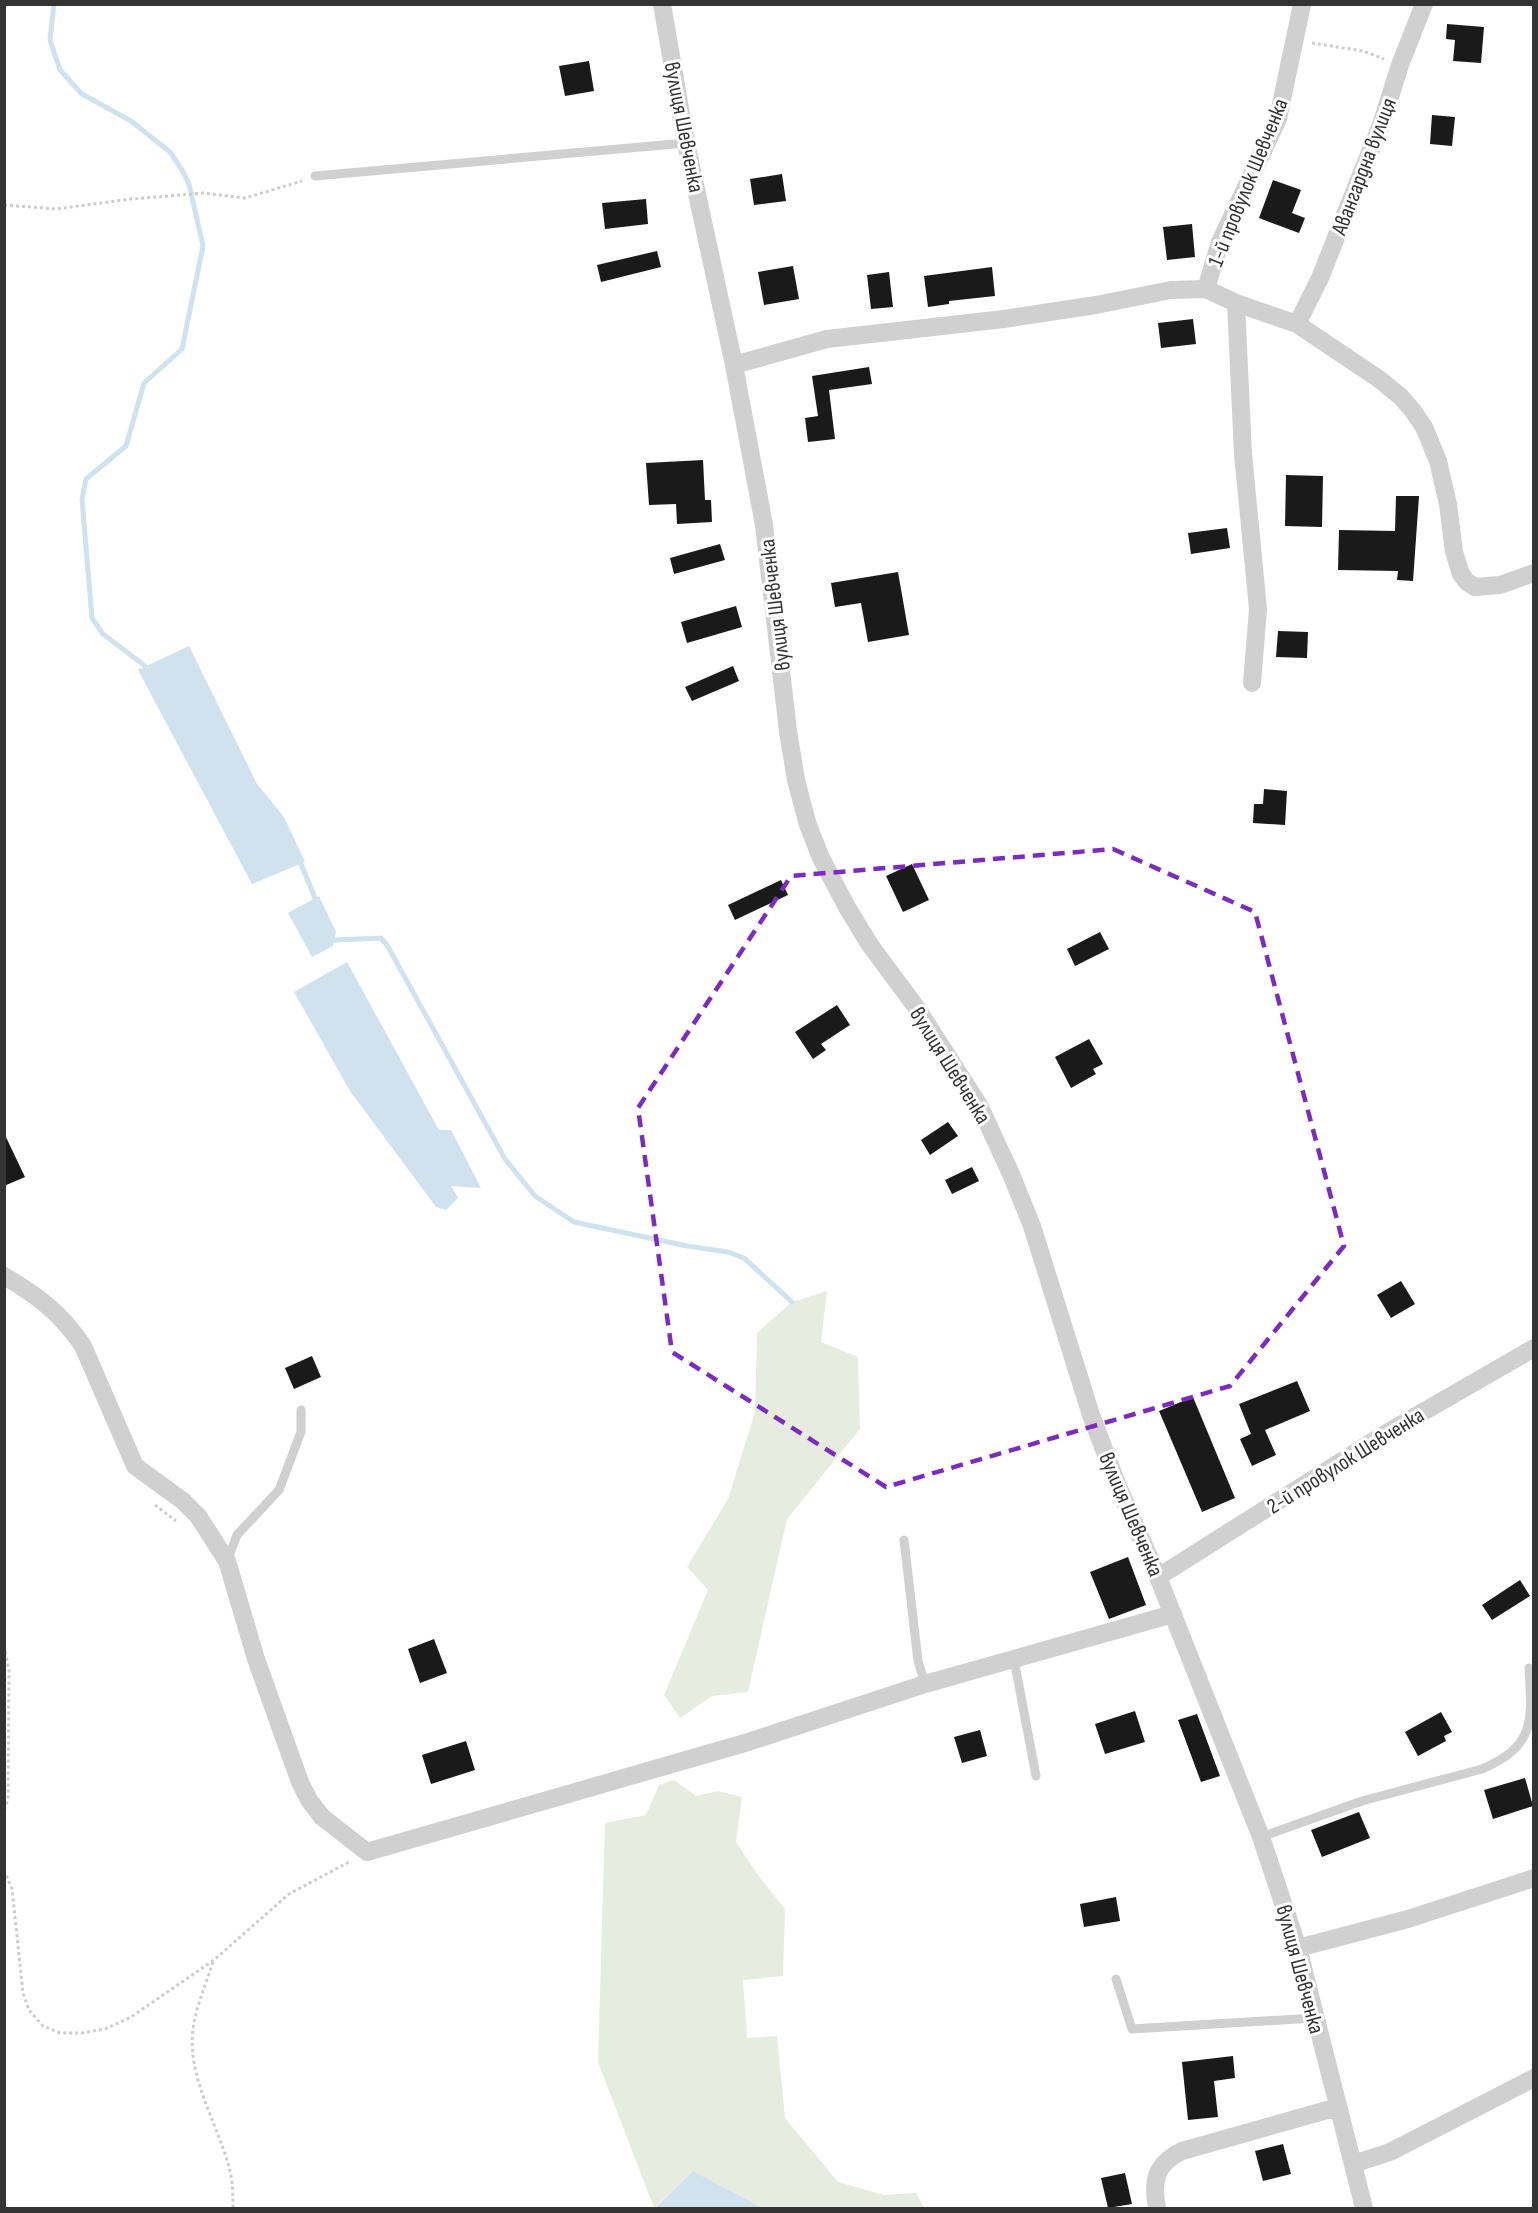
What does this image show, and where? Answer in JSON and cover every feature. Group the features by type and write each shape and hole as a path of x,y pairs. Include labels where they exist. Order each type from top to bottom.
{"street":[{"name":"вулиця Шевченка","path":"662,4 686,143 734,365 764,525 788,731 796,780 808,825 821,858 848,909 979,1105 995,1137 1032,1226 1091,1415 1261,1837 1298,1948 1364,2208"},
{"name":"1-й провулок Шевченка","path":"1206,289 1220,242 1278,119 1296,42 1302,4"},
{"name":"Авангардна вулиця","path":"1297,324 1320,278 1374,144 1400,64 1424,4"},
{"path":"734,365 827,339 1004,319 1096,305 1171,290 1206,289 1236,303 1297,324 1380,379 1401,396 1425,427 1438,461 1444,483 1457,565 1467,582 1475,587 1500,585 1533,573"},
{"path":"1236,303 1243,454 1258,609 1252,683"},
{"path":"4,1276 37,1296 61,1315 83,1346 135,1466 183,1501 198,1516 227,1561 256,1659 300,1782 309,1800 322,1817 367,1852 745,1743 925,1684 1173,1614"},
{"name":"2-й провулок Шевченка","path":"1158,1577 1383,1435 1533,1348"},
{"path":"1298,1948 1408,1919 1533,1878"},
{"path":"1353,2164 1390,2152 1533,2078"},
{"path":"1157,2208 1155,2182 1163,2163 1170,2156 1338,2108"}],"lane":[{"path":"315,176 686,143"},
{"path":"227,1561 237,1535 279,1490 301,1432 301,1410"},
{"path":"904,1540 918,1661 925,1684"},
{"path":"1014,1659 1036,1776"},
{"path":"1261,1837 1362,1801 1482,1769 1500,1762 1519,1746 1529,1721 1531,1704 1529,1668"},
{"path":"1116,1979 1132,2030 1315,2019"}],"path":[{"path":"1296,42 1352,49 1400,64"},
{"path":"4,205 56,209 203,193 245,198 315,176"},
{"path":"4,1646 9,1682 8,1799 4,1811"},
{"path":"4,1870 12,1890 23,1992 29,2010 43,2026 60,2033 82,2033 105,2030 131,2017 213,1960 289,1894 367,1852"},
{"path":"213,1960 193,2030 194,2054 209,2113 229,2167 233,2208"}],"highlighted area":[{"path":"1113,849 1255,912 1344,1246 1230,1386 886,1487 672,1352 638,1108 791,876"}],"shaded area":[{"path":"827,1291 821,1342 858,1357 860,1429 787,1519 748,1692 712,1696 680,1718 664,1695 708,1590 687,1567 728,1499 755,1412 757,1333 792,1302"},
{"path":"674,1780 696,1796 718,1791 742,1797 736,1842 785,1909 783,1976 743,1980 747,2038 777,2036 785,2118 838,2182 884,2195 916,2193 924,2208 763,2208 693,2171 654,2208 598,2062 605,1823 646,1815 659,1785"}],"water":[{"path":"189,646 257,784 284,817 305,862 252,884 138,670"},
{"path":"319,896 336,932 333,946 312,957 288,913"},
{"path":"347,962 439,1130 451,1130 481,1188 451,1186 458,1198 446,1210 436,1207 350,1091 294,992"},
{"path":"693,2171 763,2208 655,2208"}],"building":[{"path":"1447,24 1484,27 1481,63 1453,61 1455,40 1446,39"},
{"path":"589,61 594,91 565,96 559,66"},
{"path":"1432,115 1455,117 1452,146 1430,144"},
{"path":"782,174 786,201 754,205 750,179"},
{"path":"1273,180 1301,190 1292,213 1305,218 1299,233 1259,218"},
{"path":"646,199 648,224 605,229 602,203"},
{"path":"1192,224 1195,257 1167,260 1163,227"},
{"path":"657,251 661,267 601,282 597,265"},
{"path":"793,266 799,299 764,305 758,272"},
{"path":"992,267 995,296 949,301 949,304 928,307 924,276"},
{"path":"889,272 893,307 871,309 867,275"},
{"path":"1193,319 1196,344 1161,348 1158,323"},
{"path":"869,367 872,384 829,390 835,439 808,442 805,418 818,416 812,376"},
{"path":"703,460 705,500 711,500 712,522 677,524 676,504 649,505 646,463"},
{"path":"1286,475 1323,476 1322,527 1285,526"},
{"path":"1396,496 1419,496 1413,581 1397,580 1398,571 1338,570 1339,530 1395,531"},
{"path":"1227,528 1230,548 1191,554 1188,533"},
{"path":"720,544 725,560 674,574 670,558"},
{"path":"898,572 909,635 868,642 861,603 835,607 831,583"},
{"path":"736,606 742,627 687,643 681,622"},
{"path":"1278,631 1308,632 1307,658 1276,657"},
{"path":"733,666 739,681 692,701 685,687"},
{"path":"1264,789 1287,791 1285,825 1253,823 1254,804 1263,804"},
{"path":"912,864 929,900 903,912 886,876"},
{"path":"781,880 788,895 735,920 728,905"},
{"path":"1100,932 1109,949 1075,966 1067,949"},
{"path":"837,1005 850,1025 821,1044 826,1050 813,1059 795,1032"},
{"path":"1089,1039 1103,1064 1093,1069 1096,1074 1071,1088 1055,1057"},
{"path":"948,1122 958,1136 930,1155 921,1140"},
{"path":"4,1133 25,1177 4,1186"},
{"path":"972,1167 979,1181 952,1194 945,1180"},
{"path":"1401,1281 1415,1304 1391,1318 1377,1295"},
{"path":"312,1356 321,1377 294,1389 285,1368"},
{"path":"1297,1381 1310,1411 1265,1430 1276,1455 1252,1466 1240,1439 1251,1434 1239,1404"},
{"path":"1193,1397 1235,1498 1202,1512 1159,1411"},
{"path":"1128,1557 1146,1605 1109,1619 1090,1572"},
{"path":"1520,1580 1530,1596 1492,1620 1482,1605"},
{"path":"434,1639 447,1673 420,1683 408,1649"},
{"path":"1135,1711 1145,1742 1105,1754 1095,1724"},
{"path":"1441,1712 1452,1732 1444,1736 1446,1741 1418,1756 1405,1732"},
{"path":"1197,1714 1220,1776 1201,1782 1178,1720"},
{"path":"980,1730 987,1756 962,1763 954,1737"},
{"path":"466,1741 475,1770 431,1784 422,1755"},
{"path":"1525,1778 1533,1806 1493,1819 1484,1790"},
{"path":"1359,1812 1370,1838 1322,1857 1311,1830"},
{"path":"1116,1897 1120,1921 1084,1927 1080,1904"},
{"path":"1233,2056 1235,2078 1214,2081 1218,2117 1188,2120 1182,2062"},
{"path":"1283,2144 1291,2174 1263,2181 1255,2151"},
{"path":"1125,2173 1132,2204 1108,2208 1101,2178"}],"waterway":[{"path":"54,4 50,40 60,70 82,94 131,121 170,152 189,184 203,246 182,349 144,383 126,446 86,479 82,499 92,618 103,634 145,666"},
{"path":"301,864 315,898"},
{"path":"334,940 381,938 387,945 505,1159 535,1196 574,1222 687,1246 728,1252 744,1258 792,1302"}]}
